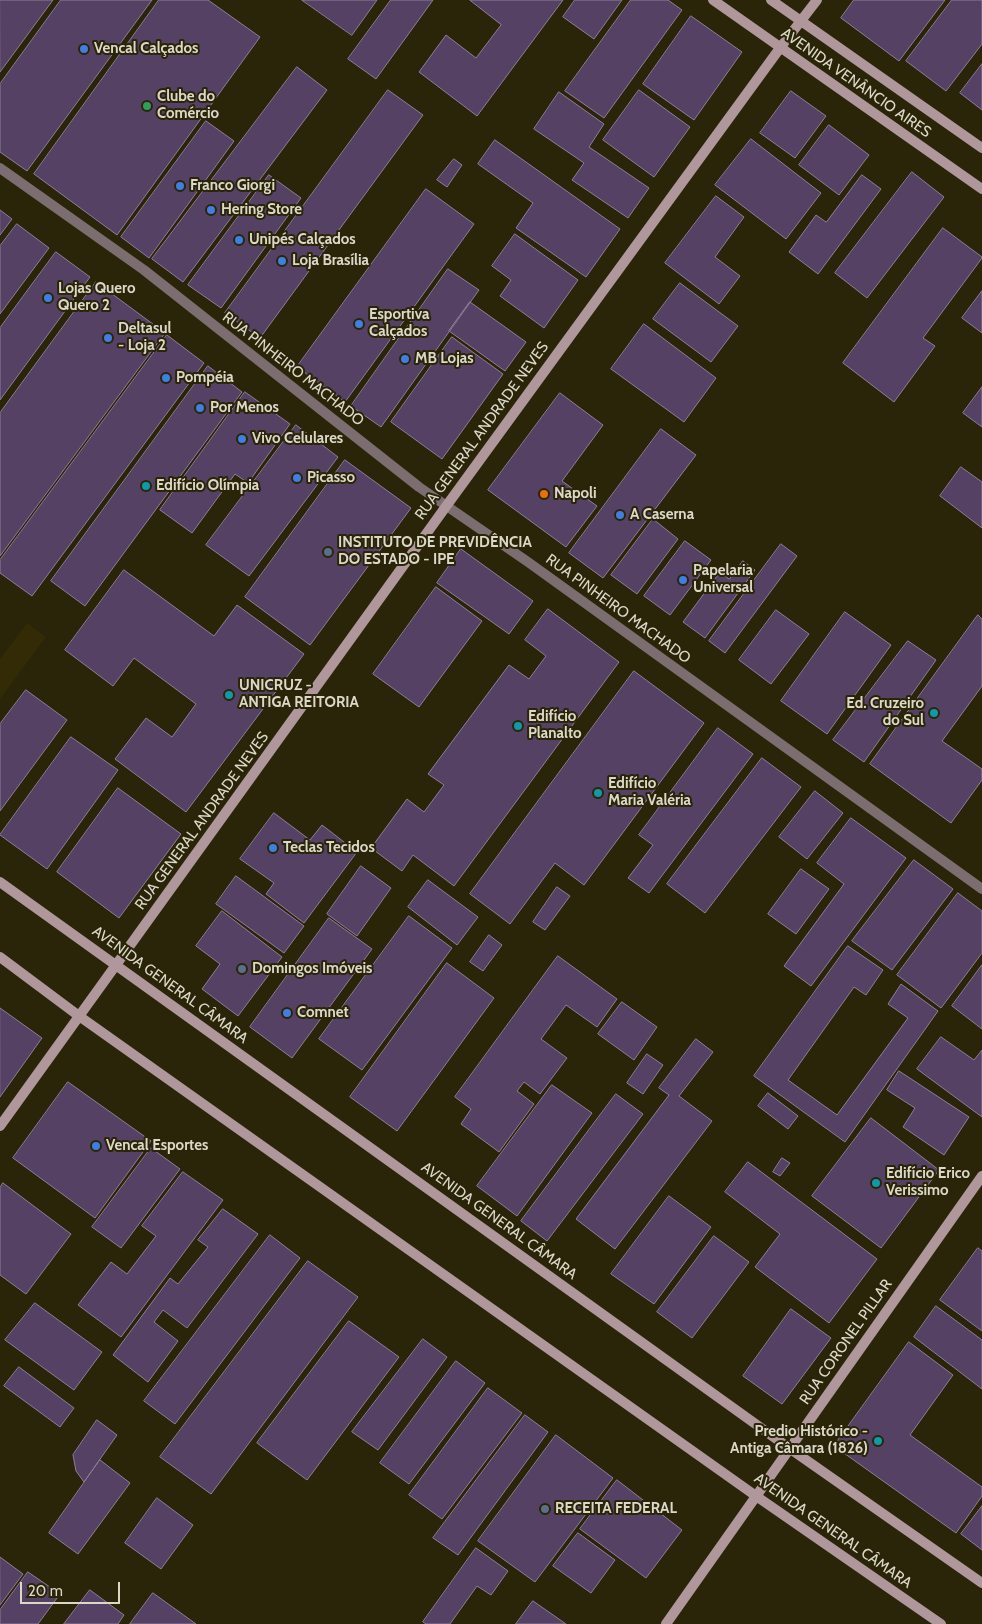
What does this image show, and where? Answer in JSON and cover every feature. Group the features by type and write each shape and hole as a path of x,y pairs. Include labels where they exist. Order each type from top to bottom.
{"main road":[{"name":"AVENIDA VENÂNCIO AIRES","path":"713,0 982,189"},
{"name":"AVENIDA VENÂNCIO AIRES","path":"771,0 982,148"},
{"name":"RUA GENERAL ANDRADE NEVES","path":"0,1126 447,505 817,0"},
{"name":"AVENIDA GENERAL CÂMARA","path":"0,882 789,1448 982,1584"},
{"name":"AVENIDA GENERAL CÂMARA","path":"0,957 79,1016 756,1496 941,1624"},
{"name":"RUA CORONEL PILLAR","path":"666,1624 982,1176"}],"street":[{"name":"RUA PINHEIRO MACHADO","path":"0,168 144,270 411,481 982,889"}],"shaded area":[{"path":"27,623 46,637 0,699 0,659"}],"building":[{"path":"0,0 53,0 0,72"},
{"path":"61,0 152,0 27,171 0,152 0,84"},
{"name":"Clube do Comércio","path":"159,0 208,0 260,37 117,235 34,174"},
{"path":"302,0 377,0 352,35"},
{"path":"391,0 433,0 376,79 348,59"},
{"path":"470,0 563,0 477,116 419,72 446,35 476,58 501,25"},
{"path":"575,0 622,0 594,39 563,17"},
{"path":"631,0 668,0 682,10 604,118 565,91"},
{"path":"854,0 945,0 899,61 841,18"},
{"path":"952,0 982,0 982,44 946,91 906,61"},
{"path":"691,16 742,52 694,120 643,84"},
{"path":"982,64 982,110 960,93"},
{"path":"297,67 327,90 183,282 152,259"},
{"path":"388,90 423,115 260,338 225,313"},
{"path":"639,90 690,127 654,177 603,140"},
{"path":"791,91 826,116 795,158 760,133"},
{"path":"559,92 604,124 589,147 649,188 628,218 572,180 584,163 534,129"},
{"path":"206,121 234,141 149,258 121,237"},
{"path":"829,125 869,155 839,195 799,165"},
{"path":"751,139 821,193 786,239 715,185"},
{"path":"495,140 620,229 586,277 516,228 533,203 478,164"},
{"path":"454,159 462,165 447,187 437,180"},
{"path":"912,172 944,197 867,298 835,273"},
{"path":"269,175 301,198 221,308 188,285"},
{"path":"862,175 881,189 818,274 789,252 816,215 826,222"},
{"path":"426,189 474,224 345,402 297,367"},
{"path":"716,196 744,217 715,257 740,276 719,304 665,263"},
{"path":"0,210 12,219 0,235"},
{"path":"17,224 49,248 0,314 0,246"},
{"path":"943,228 982,258 923,338 935,346 894,402 843,363"},
{"path":"515,234 578,280 544,328 500,296 511,280 492,266"},
{"path":"56,252 90,277 0,400 0,328"},
{"path":"448,269 479,290 381,427 351,406"},
{"path":"96,282 165,333 0,556 0,413"},
{"path":"680,283 738,326 711,362 653,319"},
{"path":"982,291 982,333 962,318"},
{"path":"470,302 526,342 505,371 449,331"},
{"path":"644,324 716,378 684,422 611,369"},
{"path":"167,335 204,363 32,596 0,573 0,560"},
{"path":"452,337 503,374 442,459 391,422"},
{"name":"Edifício Olímpia","path":"208,366 242,392 85,606 51,581"},
{"path":"982,387 982,427 963,413"},
{"path":"245,392 290,424 248,483 235,474 192,533 160,510"},
{"path":"560,393 603,425 562,481 597,506 566,547 488,490"},
{"path":"296,425 338,457 249,576 206,545"},
{"path":"661,429 696,455 603,578 569,553"},
{"name":"INSTITUTO DE PREVIDÊNCIA DO ESTADO - IPE","path":"345,460 411,508 310,645 245,597"},
{"path":"961,467 982,482 982,528 940,496"},
{"path":"653,519 678,539 637,594 611,575"},
{"path":"685,541 711,560 670,615 644,596"},
{"path":"781,544 797,556 725,653 709,641"},
{"path":"461,549 533,601 509,634 437,583"},
{"path":"743,561 755,570 705,638 683,622 720,572 729,579"},
{"name":"UNICRUZ - ANTIGA REITORIA","path":"124,570 214,636 237,605 304,654 186,812 115,759 146,718 172,737 196,704 134,658 113,686 65,650"},
{"path":"436,587 482,621 419,707 373,674"},
{"name":"Edifício Planalto","path":"548,609 619,662 454,886 413,855 402,871 371,848 407,799 424,812 444,785 428,774 509,665 529,679 546,656 525,640"},
{"path":"776,610 809,634 771,684 739,660"},
{"path":"845,612 891,645 827,734 781,701"},
{"name":"Ed. Cruzeiro do Sul","path":"978,615 982,619 982,686 942,741 982,769 982,780 951,823 870,764"},
{"path":"908,641 936,660 864,762 833,740"},
{"name":"Edifício Maria Valéria","path":"634,671 704,723 584,885 555,863 510,924 470,894"},
{"path":"26,690 67,720 0,811 0,724"},
{"path":"718,728 753,754 649,893 628,878 653,845 639,835"},
{"path":"71,737 118,770 47,869 0,835"},
{"path":"762,758 801,787 705,913 667,884"},
{"path":"118,788 181,834 119,918 57,872"},
{"path":"815,791 843,813 807,859 779,837"},
{"path":"274,813 310,840 322,825 357,852 304,923 266,894 274,883 240,859"},
{"path":"851,818 906,858 811,986 784,966 844,884 817,863"},
{"path":"914,860 953,889 892,970 852,941"},
{"path":"361,866 391,888 357,936 327,914"},
{"path":"801,869 829,889 796,934 768,914"},
{"path":"236,876 304,926 284,953 216,904"},
{"path":"428,880 478,917 457,945 408,907"},
{"path":"557,887 570,896 545,930 533,922"},
{"path":"958,893 982,911 982,953 941,1008 897,975"},
{"path":"222,911 282,957 238,1016 202,989 220,964 196,946"},
{"path":"409,916 452,948 362,1070 319,1039"},
{"path":"329,918 372,949 292,1058 250,1027"},
{"path":"489,935 502,945 483,971 470,962"},
{"path":"848,946 883,970 866,995 854,987 788,1080 837,1115 908,1018 888,1004 901,984 938,1011 845,1142 754,1076"},
{"path":"558,956 617,999 597,1027 566,1005 541,1039 567,1058 540,1094 524,1082 517,1091 534,1104 499,1152 461,1124 471,1109 455,1097"},
{"path":"447,963 494,998 397,1131 350,1097"},
{"path":"982,965 982,1029 952,1006"},
{"path":"622,1002 657,1027 634,1060 598,1034"},
{"path":"0,1008 42,1038 0,1097"},
{"path":"941,1037 974,1060 982,1050 982,1117 917,1069"},
{"path":"696,1039 713,1052 679,1096 712,1121 615,1249 576,1219 669,1095 659,1088"},
{"path":"647,1054 663,1065 643,1094 627,1083"},
{"path":"899,1071 969,1117 944,1155 903,1127 915,1108 887,1090"},
{"path":"68,1082 151,1141 95,1218 13,1158"},
{"path":"552,1085 592,1113 517,1216 477,1186"},
{"path":"768,1093 798,1116 788,1129 758,1106"},
{"path":"616,1094 643,1114 547,1241 521,1221"},
{"name":"Edifício Erico Verissimo","path":"871,1118 939,1170 881,1248 812,1196"},
{"path":"151,1148 180,1169 121,1248 92,1227"},
{"path":"782,1158 790,1163 780,1176 773,1172"},
{"path":"748,1162 877,1259 829,1323 755,1267 780,1234 725,1192"},
{"path":"183,1172 223,1200 121,1337 78,1305 111,1262 127,1274 156,1236 142,1226"},
{"path":"3,1183 71,1234 26,1294 0,1275 0,1188"},
{"path":"669,1196 711,1227 654,1304 611,1274"},
{"path":"223,1209 258,1234 187,1328 163,1310 154,1322 178,1341 148,1382 113,1355 170,1278 178,1284 208,1247 198,1240"},
{"path":"270,1235 300,1258 175,1424 144,1401"},
{"path":"714,1236 749,1262 692,1338 657,1312"},
{"path":"978,1248 982,1251 982,1331 940,1300"},
{"path":"308,1261 358,1297 211,1494 160,1457"},
{"path":"35,1303 102,1352 74,1390 5,1340"},
{"path":"936,1306 982,1340 982,1389 914,1337"},
{"path":"791,1309 831,1338 782,1404 743,1376"},
{"path":"349,1321 399,1357 307,1480 257,1443"},
{"path":"423,1339 447,1357 378,1450 352,1432"},
{"name":"Predio Histórico - Antiga Câmara (1826)","path":"909,1342 953,1375 910,1435 982,1487 982,1496 956,1533 834,1446"},
{"path":"456,1361 485,1383 409,1484 380,1463"},
{"path":"19,1367 74,1408 60,1427 4,1386"},
{"path":"488,1388 522,1413 442,1519 409,1495"},
{"path":"525,1415 548,1432 458,1555 433,1538"},
{"path":"97,1420 117,1435 84,1482 76,1471 73,1455"},
{"name":"RECEITA FEDERAL","path":"556,1435 613,1478 535,1582 478,1541"},
{"path":"100,1460 130,1483 78,1554 49,1533"},
{"path":"617,1480 682,1530 646,1578 580,1529"},
{"path":"157,1498 193,1525 161,1569 125,1543"},
{"path":"982,1506 982,1550 961,1534"},
{"path":"578,1533 615,1560 591,1593 553,1566"},
{"path":"476,1548 508,1571 491,1595 477,1586 450,1624 426,1624 423,1622"},
{"path":"0,1557 23,1574 0,1605"},
{"path":"28,1572 60,1594 38,1624 0,1624 0,1610"},
{"path":"90,1590 124,1615 118,1624 64,1624"},
{"path":"153,1593 196,1624 130,1624"},
{"path":"533,1601 566,1624 516,1624"}],"place":[{"name":"Vencal Calçados","path":"84,49"},
{"name":"Clube do Comércio","path":"147,106"},
{"name":"Franco Giorgi","path":"180,186"},
{"name":"Hering Store","path":"211,210"},
{"name":"Unipés Calçados","path":"239,240"},
{"name":"Loja Brasília","path":"282,261"},
{"name":"Lojas Quero Quero 2","path":"48,298"},
{"name":"Esportiva Calçados","path":"359,324"},
{"name":"Deltasul - Loja 2","path":"108,338"},
{"name":"MB Lojas","path":"405,359"},
{"name":"Pompéia","path":"166,378"},
{"name":"Por Menos","path":"200,408"},
{"name":"Vivo Celulares","path":"242,439"},
{"name":"Picasso","path":"297,478"},
{"name":"Edifício Olímpia","path":"146,486"},
{"name":"Napoli","path":"544,494"},
{"name":"A Caserna","path":"620,515"},
{"name":"INSTITUTO DE PREVIDÊNCIA DO ESTADO - IPE","path":"328,552"},
{"name":"Papelaria Universal","path":"683,580"},
{"name":"UNICRUZ - ANTIGA REITORIA","path":"229,695"},
{"name":"Ed. Cruzeiro do Sul","path":"934,713"},
{"name":"Edifício Planalto","path":"518,726"},
{"name":"Edifício Maria Valéria","path":"598,793"},
{"name":"Teclas Tecidos","path":"273,848"},
{"name":"Domingos Imóveis","path":"242,969"},
{"name":"Comnet","path":"287,1013"},
{"name":"Vencal Esportes","path":"96,1146"},
{"name":"Edifício Erico Verissimo","path":"876,1183"},
{"name":"Predio Histórico - Antiga Câmara (1826)","path":"878,1441"},
{"name":"RECEITA FEDERAL","path":"545,1509"}]}
